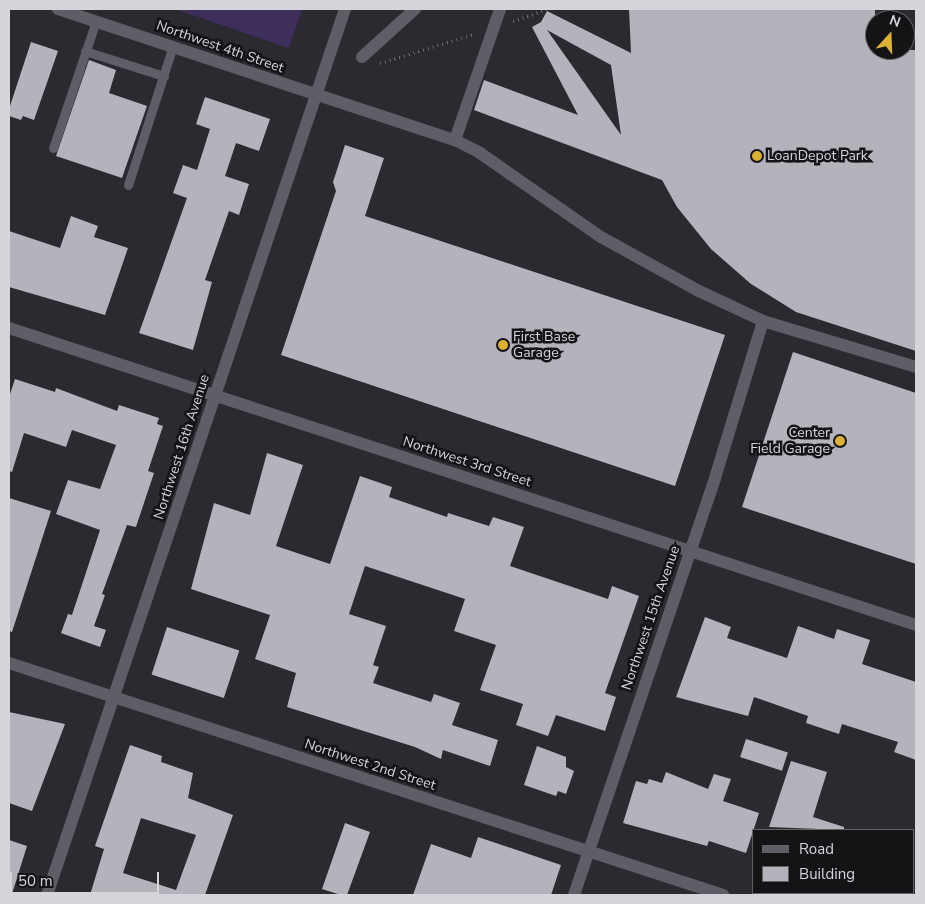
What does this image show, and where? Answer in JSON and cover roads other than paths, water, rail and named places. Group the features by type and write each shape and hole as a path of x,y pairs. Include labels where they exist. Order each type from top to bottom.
{"street":[{"name":"Northwest 4th Street","path":"58,9 173,46 314,96 455,140 480,153 626,252 763,321 916,367"},
{"name":"Northwest 16th Avenue","path":"47,895 314,96 345,9"},
{"path":"366,61 415,9"},
{"path":"455,140 500,9"},
{"name":"Northwest 15th Avenue","path":"574,895 690,550 763,321"},
{"name":"Northwest 3rd Street","path":"9,328 690,550 916,626"},
{"name":"Northwest 2nd Street","path":"9,662 723,895"}],"lane":[{"path":"53,148 96,20"},
{"path":"128,185 173,46"},
{"path":"85,51 164,76"}],"place":[{"name":"LoanDepot Park","path":"757,156"},
{"name":"First Base Garage","path":"503,345"},
{"name":"Center Field Garage","path":"840,441"}]}
